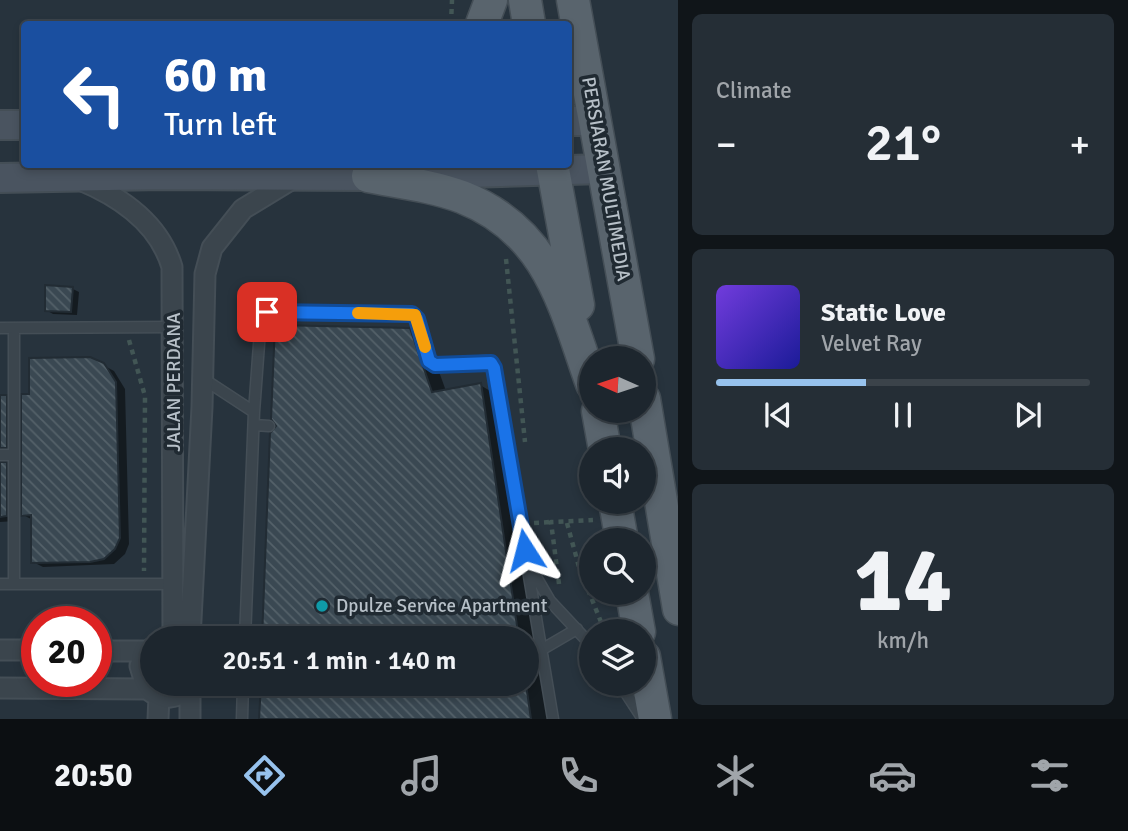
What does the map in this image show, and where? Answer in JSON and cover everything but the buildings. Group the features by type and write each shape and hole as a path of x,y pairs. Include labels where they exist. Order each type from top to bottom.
{"main road":[{"path":"483,21 491,0"},
{"path":"525,0 529,21"},
{"name":"PERSIARAN MULTIMEDIA","path":"573,0 583,121 604,169 636,346"},
{"path":"0,125 21,125"},
{"path":"0,178 368,176 552,168 604,169"},
{"path":"552,168 585,346"},
{"path":"368,176 463,197 508,224 545,261 579,346"},
{"path":"648,424 678,609"},
{"path":"651,696 655,719"}],"street":[{"name":"JALAN PERDANA","path":"191,626 202,299 212,248 243,209 298,176"},
{"name":"JALAN PERDANA","path":"71,177 110,192 131,208 159,238 172,267 173,626"},
{"path":"112,650 140,649"},
{"path":"0,650 21,650"},
{"path":"0,688 140,692"},
{"path":"154,696 158,719"},
{"path":"190,719 191,696"}],"lane":[{"path":"246,626 254,412 261,317 267,312 415,315 429,361 435,365 485,361 494,368 553,719"},
{"path":"0,328 174,327"},
{"path":"14,328 14,583"},
{"path":"201,378 254,412"},
{"path":"254,425 269,426"},
{"path":"0,455 14,455"},
{"path":"525,550 535,578 550,601 579,631"},
{"path":"0,584 174,584"},
{"path":"541,650 577,629"},
{"path":"242,719 243,696"},
{"path":"628,696 643,719"}],"path":[{"path":"452,0 452,21"},
{"path":"508,224 505,253 526,456"},
{"path":"128,328 131,352 145,396 144,582"},
{"path":"532,510 534,523 567,523 579,567 600,619"},
{"path":"551,523 561,596"}],"slow traffic":[{"path":"358,313 415,315 425,347"}],"place":[{"name":"Dpulze Service Apartment","path":"322,606"}],"route":[{"path":"267,312 408,313 415,315 429,361 435,365 485,361 491,363 525,550"}]}
